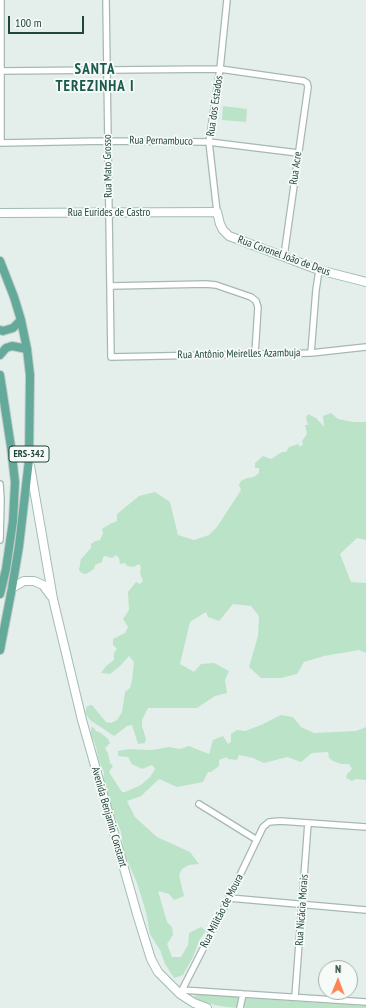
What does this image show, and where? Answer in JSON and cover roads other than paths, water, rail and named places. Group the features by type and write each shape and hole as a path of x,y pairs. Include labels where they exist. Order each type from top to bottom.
{"main road":[{"name":"Rua Eurides de Castro","path":"0,213 217,212"},
{"name":"Rua Coronel João de Deus","path":"217,212 220,224 229,236 319,270 366,282"},
{"name":"ERS-342","path":"0,261 14,296 21,320 27,349 30,375 29,460 19,546 0,650"},
{"path":"0,330 13,328 21,320"},
{"path":"0,355 6,348 12,346 27,349"},
{"name":"ERS-342","path":"0,375 15,482 13,521 6,569 0,594"},
{"name":"Avenida Benjamin Constant","path":"29,460 53,599 82,720 148,951 158,972 194,1003 207,1008"},
{"name":"Avenida Benjamin Constant","path":"12,588 24,581 34,581 43,585 53,599"}],"street":[{"path":"0,142 1,0"},
{"name":"Rua Mato Grosso","path":"106,0 111,357"},
{"name":"Rua dos Estados","path":"217,212 210,142 220,69 227,0"},
{"path":"0,71 220,69"},
{"name":"Rua Acre","path":"220,69 304,81 308,87 284,256"},
{"name":"Rua Pernambuco","path":"0,142 210,142 298,153"},
{"path":"310,353 319,270"},
{"path":"111,286 206,284 216,285 251,297 256,301 258,307 255,354"},
{"name":"Rua Antônio Meirelles Azambuja","path":"111,357 310,353 366,347"},
{"path":"0,484 0,540"},
{"path":"199,804 257,840"},
{"name":"Rua Militão de Moura","path":"181,992 263,827 270,822 275,821 308,823"},
{"path":"308,823 366,827"},
{"name":"Rua Nicácia Morais","path":"295,997 308,823"},
{"path":"229,898 366,910"},
{"path":"181,992 243,994 366,1002"},
{"path":"240,1008 243,994"}],"district":[{"name":"SANTA TEREZINHA I","path":"95,78"}]}
